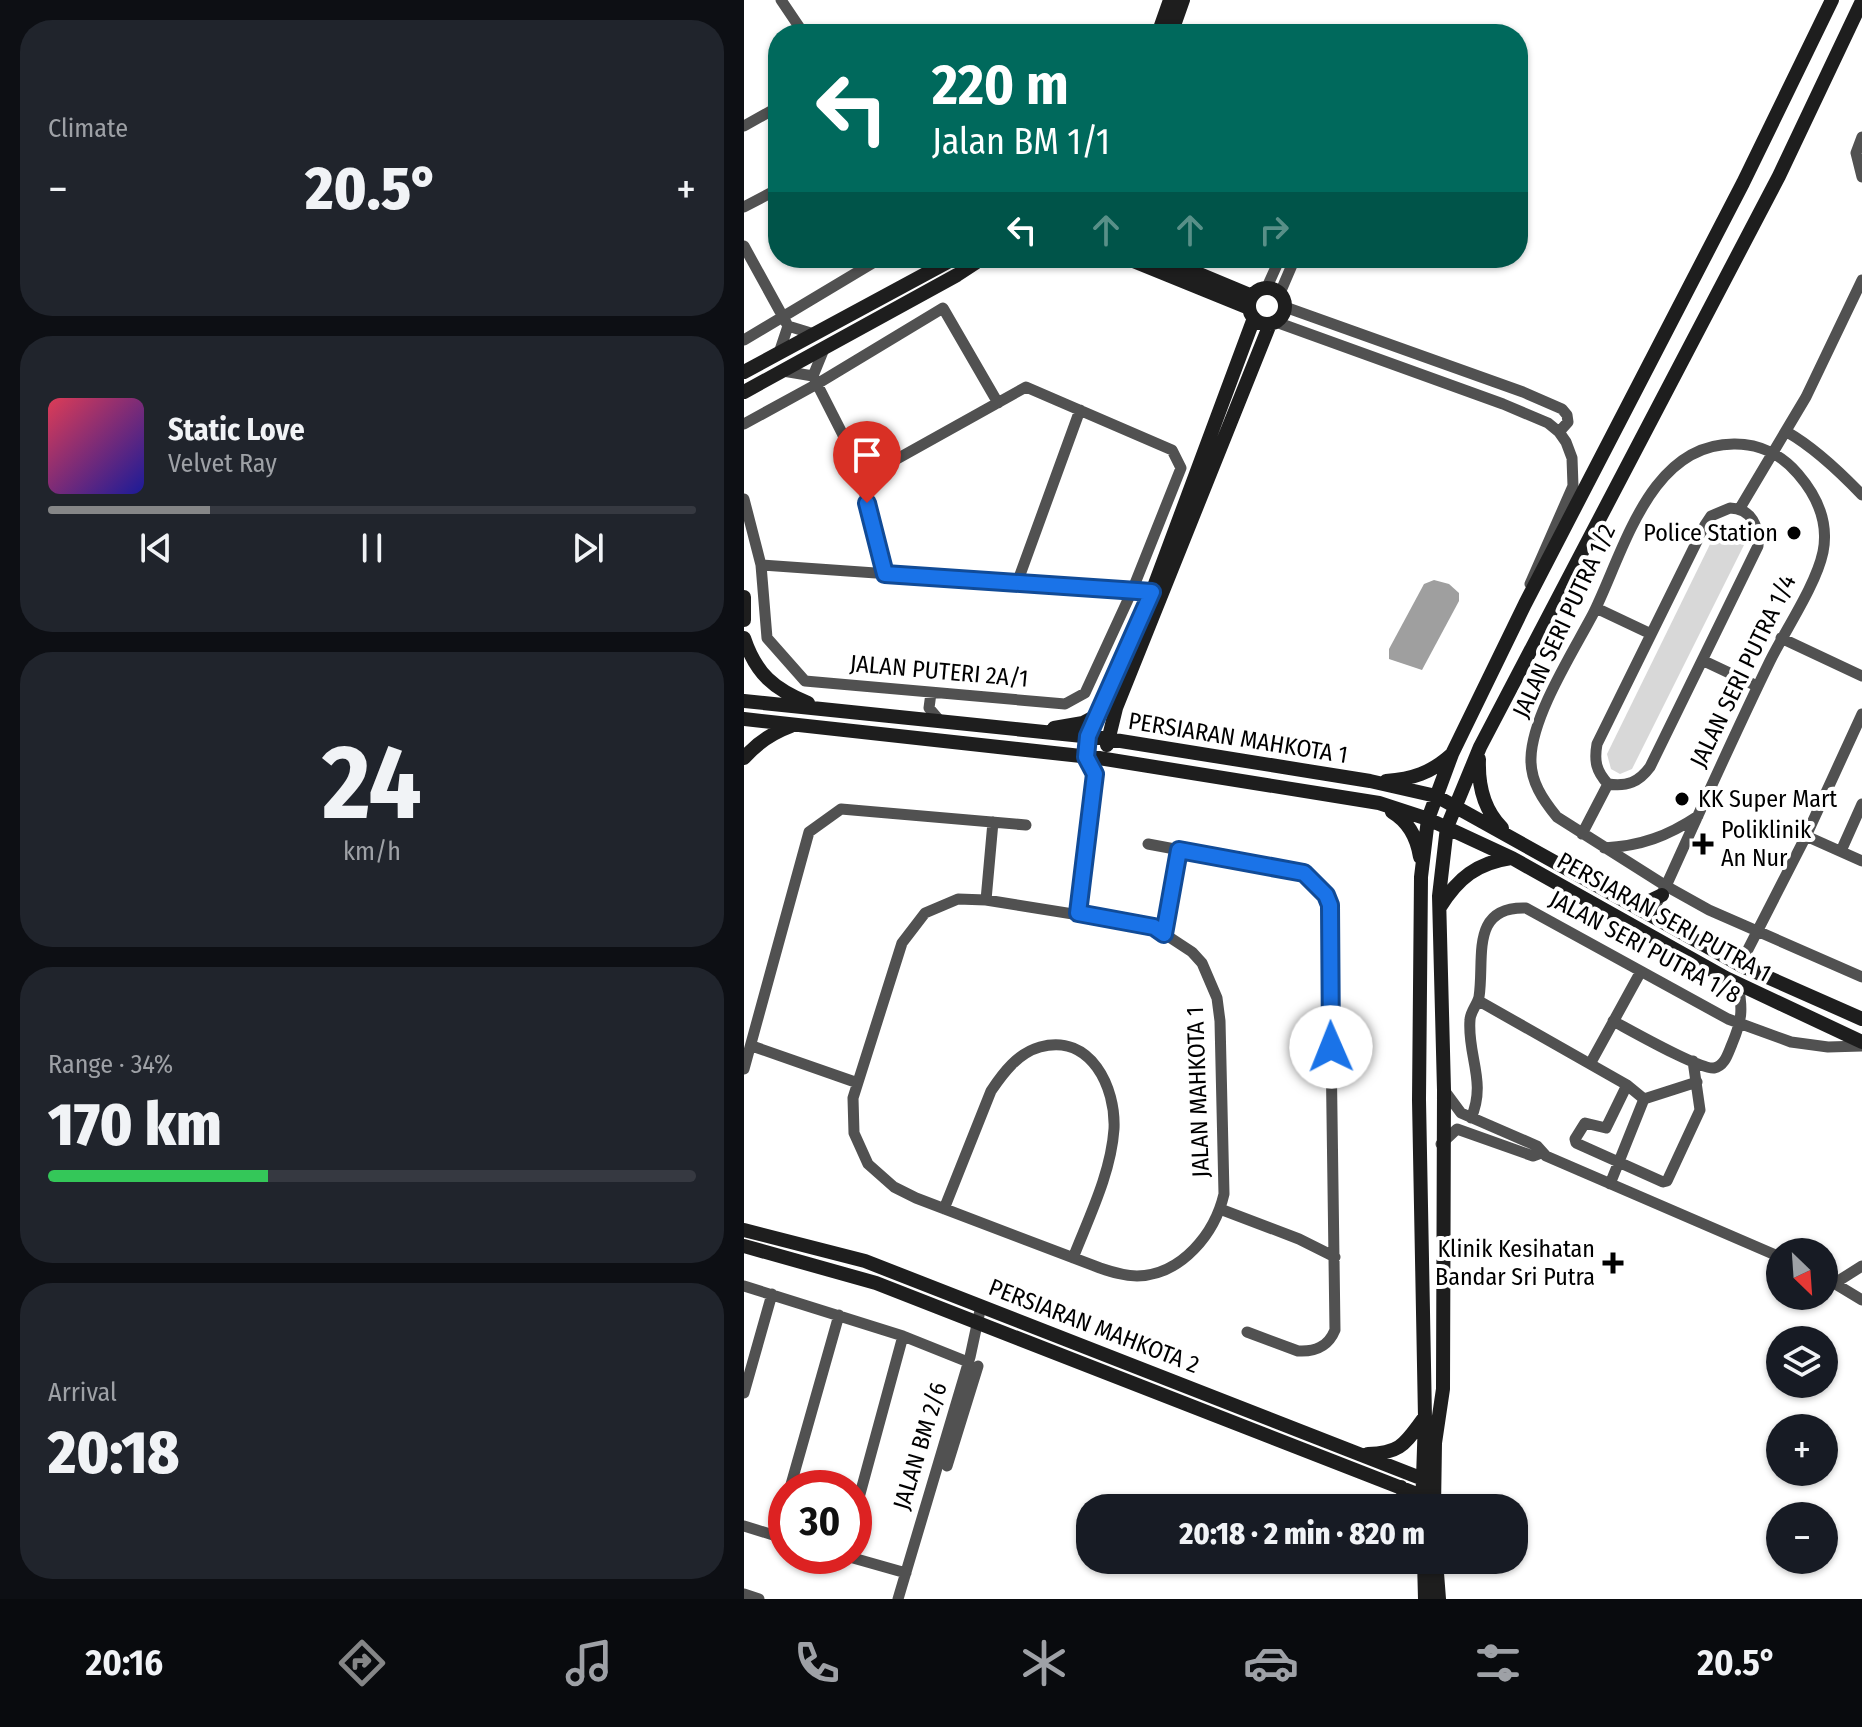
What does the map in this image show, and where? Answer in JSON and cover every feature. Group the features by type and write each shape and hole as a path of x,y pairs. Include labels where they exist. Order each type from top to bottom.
{"main road":[{"path":"1162,24 1170,0"},
{"path":"1175,24 1183,0"},
{"path":"1421,877 1428,819 1452,754 1525,604 1743,183 1832,0"},
{"path":"1441,1494 1441,1144 1444,1090 1439,909 1447,827 1480,747 1779,176 1862,1"},
{"path":"744,372 936,268"},
{"path":"744,392 968,268"},
{"path":"1152,268 1251,307"},
{"path":"1179,268 1251,307 1273,323"},
{"path":"1251,307 1158,593 1115,712 1105,759 1095,774 1086,757 1088,736 1158,593 1273,323 1278,296 1261,288 1251,307"},
{"path":"744,597 744,620"},
{"path":"744,638 751,659 773,685 820,709"},
{"name":"PERSIARAN MAHKOTA 1","path":"744,701 1088,736 1370,781 1436,796 1455,805"},
{"path":"1115,712 1122,729 1149,746"},
{"path":"1034,731 1083,723 1098,715"},
{"name":"PERSIARAN MAHKOTA 1","path":"744,719 1105,759 1379,803 1447,827"},
{"path":"744,758 758,743 776,731 795,725"},
{"path":"1480,747 1479,772 1487,806 1497,823 1514,839"},
{"path":"1370,781 1423,775 1452,754"},
{"path":"1379,803 1410,827 1419,852 1421,877 1419,1100 1425,1493"},
{"name":"PERSIARAN SERI PUTRA 1","path":"1455,805 1740,965 1862,1019"},
{"name":"PERSIARAN SERI PUTRA 1","path":"1447,827 1512,858 1757,994 1862,1044"},
{"path":"1439,909 1458,881 1471,870 1512,858"},
{"path":"1632,904 1641,905 1664,891"},
{"path":"1664,891 1662,910 1667,924"},
{"path":"1625,923 1650,915"},
{"path":"1740,965 1747,982 1757,994"},
{"name":"PERSIARAN MAHKOTA 2","path":"744,1230 865,1261 1360,1454 1425,1493"},
{"name":"PERSIARAN MAHKOTA 2","path":"744,1246 876,1283 1401,1487 1425,1493"},
{"path":"1425,1493 1441,1413"},
{"path":"1360,1454 1389,1453 1406,1441 1425,1418"},
{"path":"1401,1487 1404,1494"},
{"path":"1424,1574 1425,1599"},
{"path":"1439,1574 1440,1599"}],"street":[{"path":"781,0 797,24"},
{"path":"744,126 768,113"},
{"path":"1862,137 1856,153 1862,177"},
{"path":"744,207 768,194"},
{"path":"744,246 785,322 814,334"},
{"path":"744,340 785,322 866,268"},
{"path":"1278,296 1279,268"},
{"path":"1278,296 1291,268"},
{"path":"1740,508 1787,432 1862,280"},
{"path":"1278,296 1562,409 1568,422 1559,432"},
{"path":"744,424 943,308 998,403 861,479"},
{"path":"779,353 785,322"},
{"path":"1273,323 1503,404 1548,423 1559,432 1572,458 1573,486 1531,577 1525,604"},
{"path":"824,349 815,380 861,479 885,574"},
{"path":"783,371 815,380"},
{"name":"JALAN PUTERI 2A/1","path":"744,499 761,565 767,638 805,681 1065,704 1085,693 1132,591 1181,468 1172,450 1026,387 998,403"},
{"path":"1017,583 1080,410"},
{"path":"1787,432 1800,439 1862,495"},
{"name":"JALAN SERI PUTRA 1/2","path":"1773,453 1749,444 1726,444 1699,451 1674,465 1655,484 1541,716 1533,738 1531,760 1534,783 1557,817 1664,891 1861,975"},
{"name":"JALAN SERI PUTRA 1/4","path":"1650,915 1823,552 1824,531 1820,508 1809,487 1794,469 1773,453"},
{"path":"1740,508 1753,519 1758,546 1704,661 1650,767 1631,784 1608,784 1596,766 1597,744 1651,634 1711,516 1720,510 1740,508"},
{"path":"761,565 1158,593"},
{"path":"1596,608 1651,634"},
{"path":"1781,638 1862,676"},
{"path":"1704,661 1757,686"},
{"path":"931,693 929,708 940,721"},
{"path":"904,717 929,708"},
{"path":"1740,965 1806,836 1862,714"},
{"path":"1078,913 1095,774"},
{"path":"1582,834 1608,784"},
{"path":"1841,851 1862,804"},
{"path":"744,1069 809,832 841,809 1026,825"},
{"path":"1604,848 1629,847 1654,841 1698,815"},
{"path":"986,900 993,822"},
{"path":"1806,836 1862,861"},
{"path":"1148,844 1304,873 1329,900 1335,1324 1329,1341 1314,1350 1298,1351 1247,1332"},
{"path":"1164,934 1179,850"},
{"name":"JALAN MAHKOTA 1","path":"958,899 1078,913 1154,927 1192,952 1202,963 1217,998 1224,1173 1220,1209 1205,1240 1176,1263 1159,1272 1140,1276 1121,1274 1073,1258 894,1187 868,1164 854,1133 855,1082 902,943 925,913 958,899"},
{"name":"JALAN SERI PUTRA 1/8","path":"1471,1118 1478,1103 1478,1088 1469,1016 1479,1001 1482,934 1495,914 1510,907 1526,908 1728,1019 1791,1042 1828,1047 1862,1044"},
{"path":"1749,948 1752,963 1759,974"},
{"path":"1590,1064 1640,973"},
{"path":"1613,1021 1710,1068 1723,1063 1741,1023 1742,1004 1738,984"},
{"path":"1479,1001 1627,1085 1644,1099"},
{"path":"944,1209 991,1091 1000,1077 1012,1063 1040,1047 1053,1045 1078,1051 1096,1062 1101,1072 1111,1098 1114,1127 1109,1158 1073,1258"},
{"path":"752,1046 855,1082"},
{"path":"1627,1085 1606,1128 1585,1123 1575,1139 1576,1143 1663,1182 1667,1181 1699,1116 1693,1061"},
{"path":"1644,1099 1697,1082"},
{"path":"1444,1090 1454,1107 1471,1118 1537,1146 1543,1154 1766,1251"},
{"path":"1610,1184 1644,1099"},
{"path":"1441,1144 1457,1129 1533,1156 1543,1154"},
{"path":"1220,1209 1299,1239 1335,1257"},
{"path":"1838,1276 1862,1266"},
{"path":"1862,1284 1862,1302"},
{"path":"744,1286 903,1336 973,1364 947,1466"},
{"path":"1838,1286 1862,1302"},
{"path":"744,1393 772,1294"},
{"name":"JALAN BM 2/6","path":"898,1599 973,1364 976,1322 981,1306"},
{"path":"795,1470 839,1315"},
{"path":"867,1470 903,1336"},
{"path":"744,1526 768,1533"},
{"path":"872,1563 906,1573"},
{"path":"744,1594 759,1599"}],"shaded area":[{"path":"1727,524 1742,528 1745,543 1632,769 1620,774 1611,769 1607,754 1717,530"},
{"path":"1434,580 1449,584 1459,593 1459,601 1422,670 1389,659 1389,649 1424,584"}],"place":[{"name":"Police Station","path":"1794,533"},
{"name":"KK Super Mart","path":"1682,799"},
{"name":"Poliklinik An Nur","path":"1703,844"},
{"name":"Klinik Kesihatan Bandar Sri Putra","path":"1613,1263"}],"route":[{"path":"867,503 885,574 1152,592 1088,736 1086,757 1095,774 1078,913 1154,927 1164,934 1179,850 1304,873 1326,895 1330,905 1331,1047"}]}
